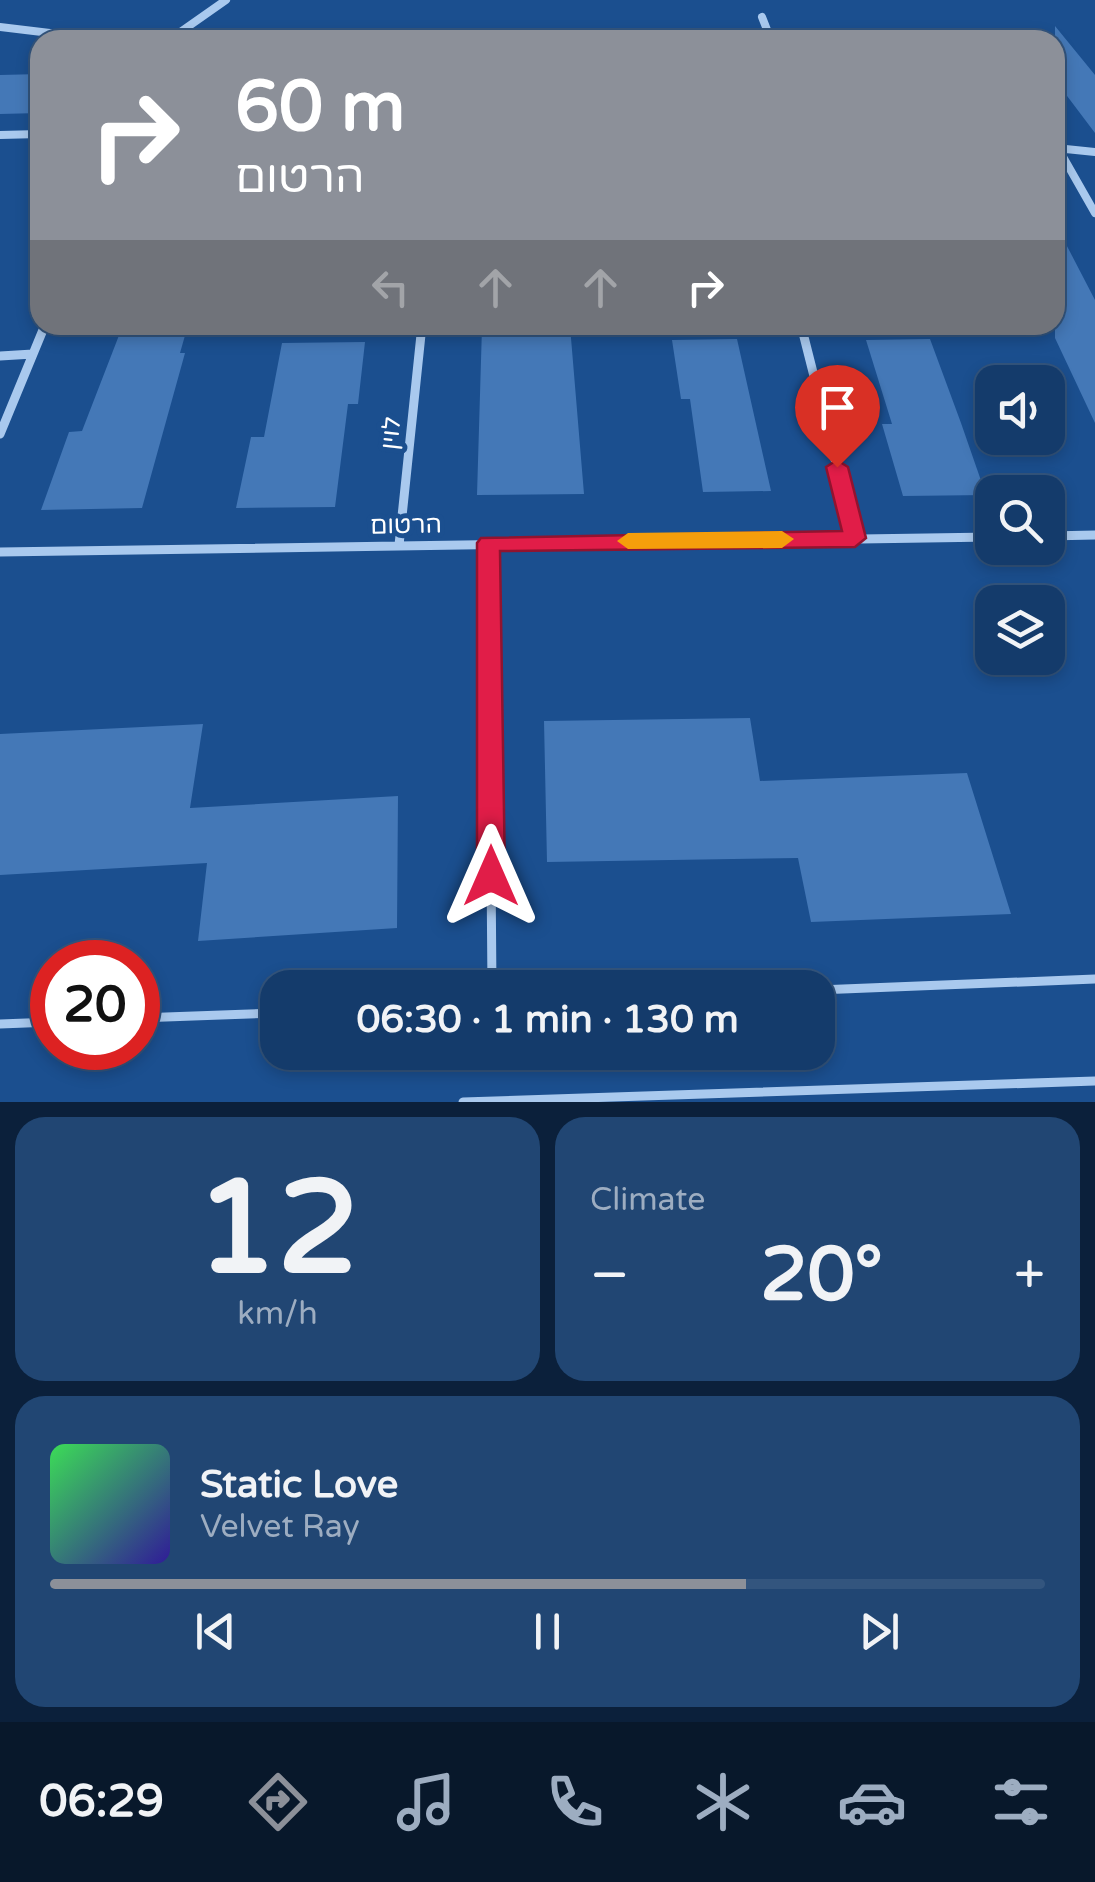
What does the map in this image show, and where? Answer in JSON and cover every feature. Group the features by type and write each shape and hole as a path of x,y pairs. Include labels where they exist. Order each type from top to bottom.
{"street":[{"path":"183,30 226,0"},
{"path":"762,18 767,30"},
{"path":"0,26 31,30"},
{"path":"0,136 30,134"},
{"path":"1065,149 1095,152"},
{"path":"1065,163 1095,213"},
{"path":"0,434 41,335"},
{"name":"לוין","path":"399,545 421,335"},
{"path":"804,335 855,538"},
{"path":"0,356 33,354"},
{"path":"1065,536 1095,536"},
{"name":"הרטום","path":"0,552 975,537"}],"lane":[{"path":"488,543 492,970"},
{"path":"835,989 1095,979"},
{"path":"160,1017 260,1013"},
{"path":"0,1024 30,1023"},
{"path":"463,1102 1095,1081"}],"building":[{"path":"1065,38 1095,75 1095,133 1065,93"},
{"path":"30,74 30,113 0,114 0,75"},
{"path":"1065,242 1095,300 1095,423 1055,338 1065,335"},
{"path":"119,335 185,335 180,353 185,353 142,508 41,510 69,432 82,431"},
{"path":"482,335 571,335 584,494 477,495"},
{"path":"737,339 771,491 703,492 690,399 681,399 672,340"},
{"path":"930,339 979,475 975,475 975,495 903,496 882,424 892,424 866,340"},
{"path":"365,342 358,404 348,404 335,507 236,508 251,437 264,437 282,343"},
{"path":"750,718 760,781 967,773 1011,914 811,922 798,858 547,862 544,721"},
{"path":"203,724 190,808 398,796 397,928 198,941 207,863 0,875 0,734"}],"slow traffic":[{"path":"628,541 782,539"}],"route":[{"path":"491,876 488,543 855,538 837,467"}]}
